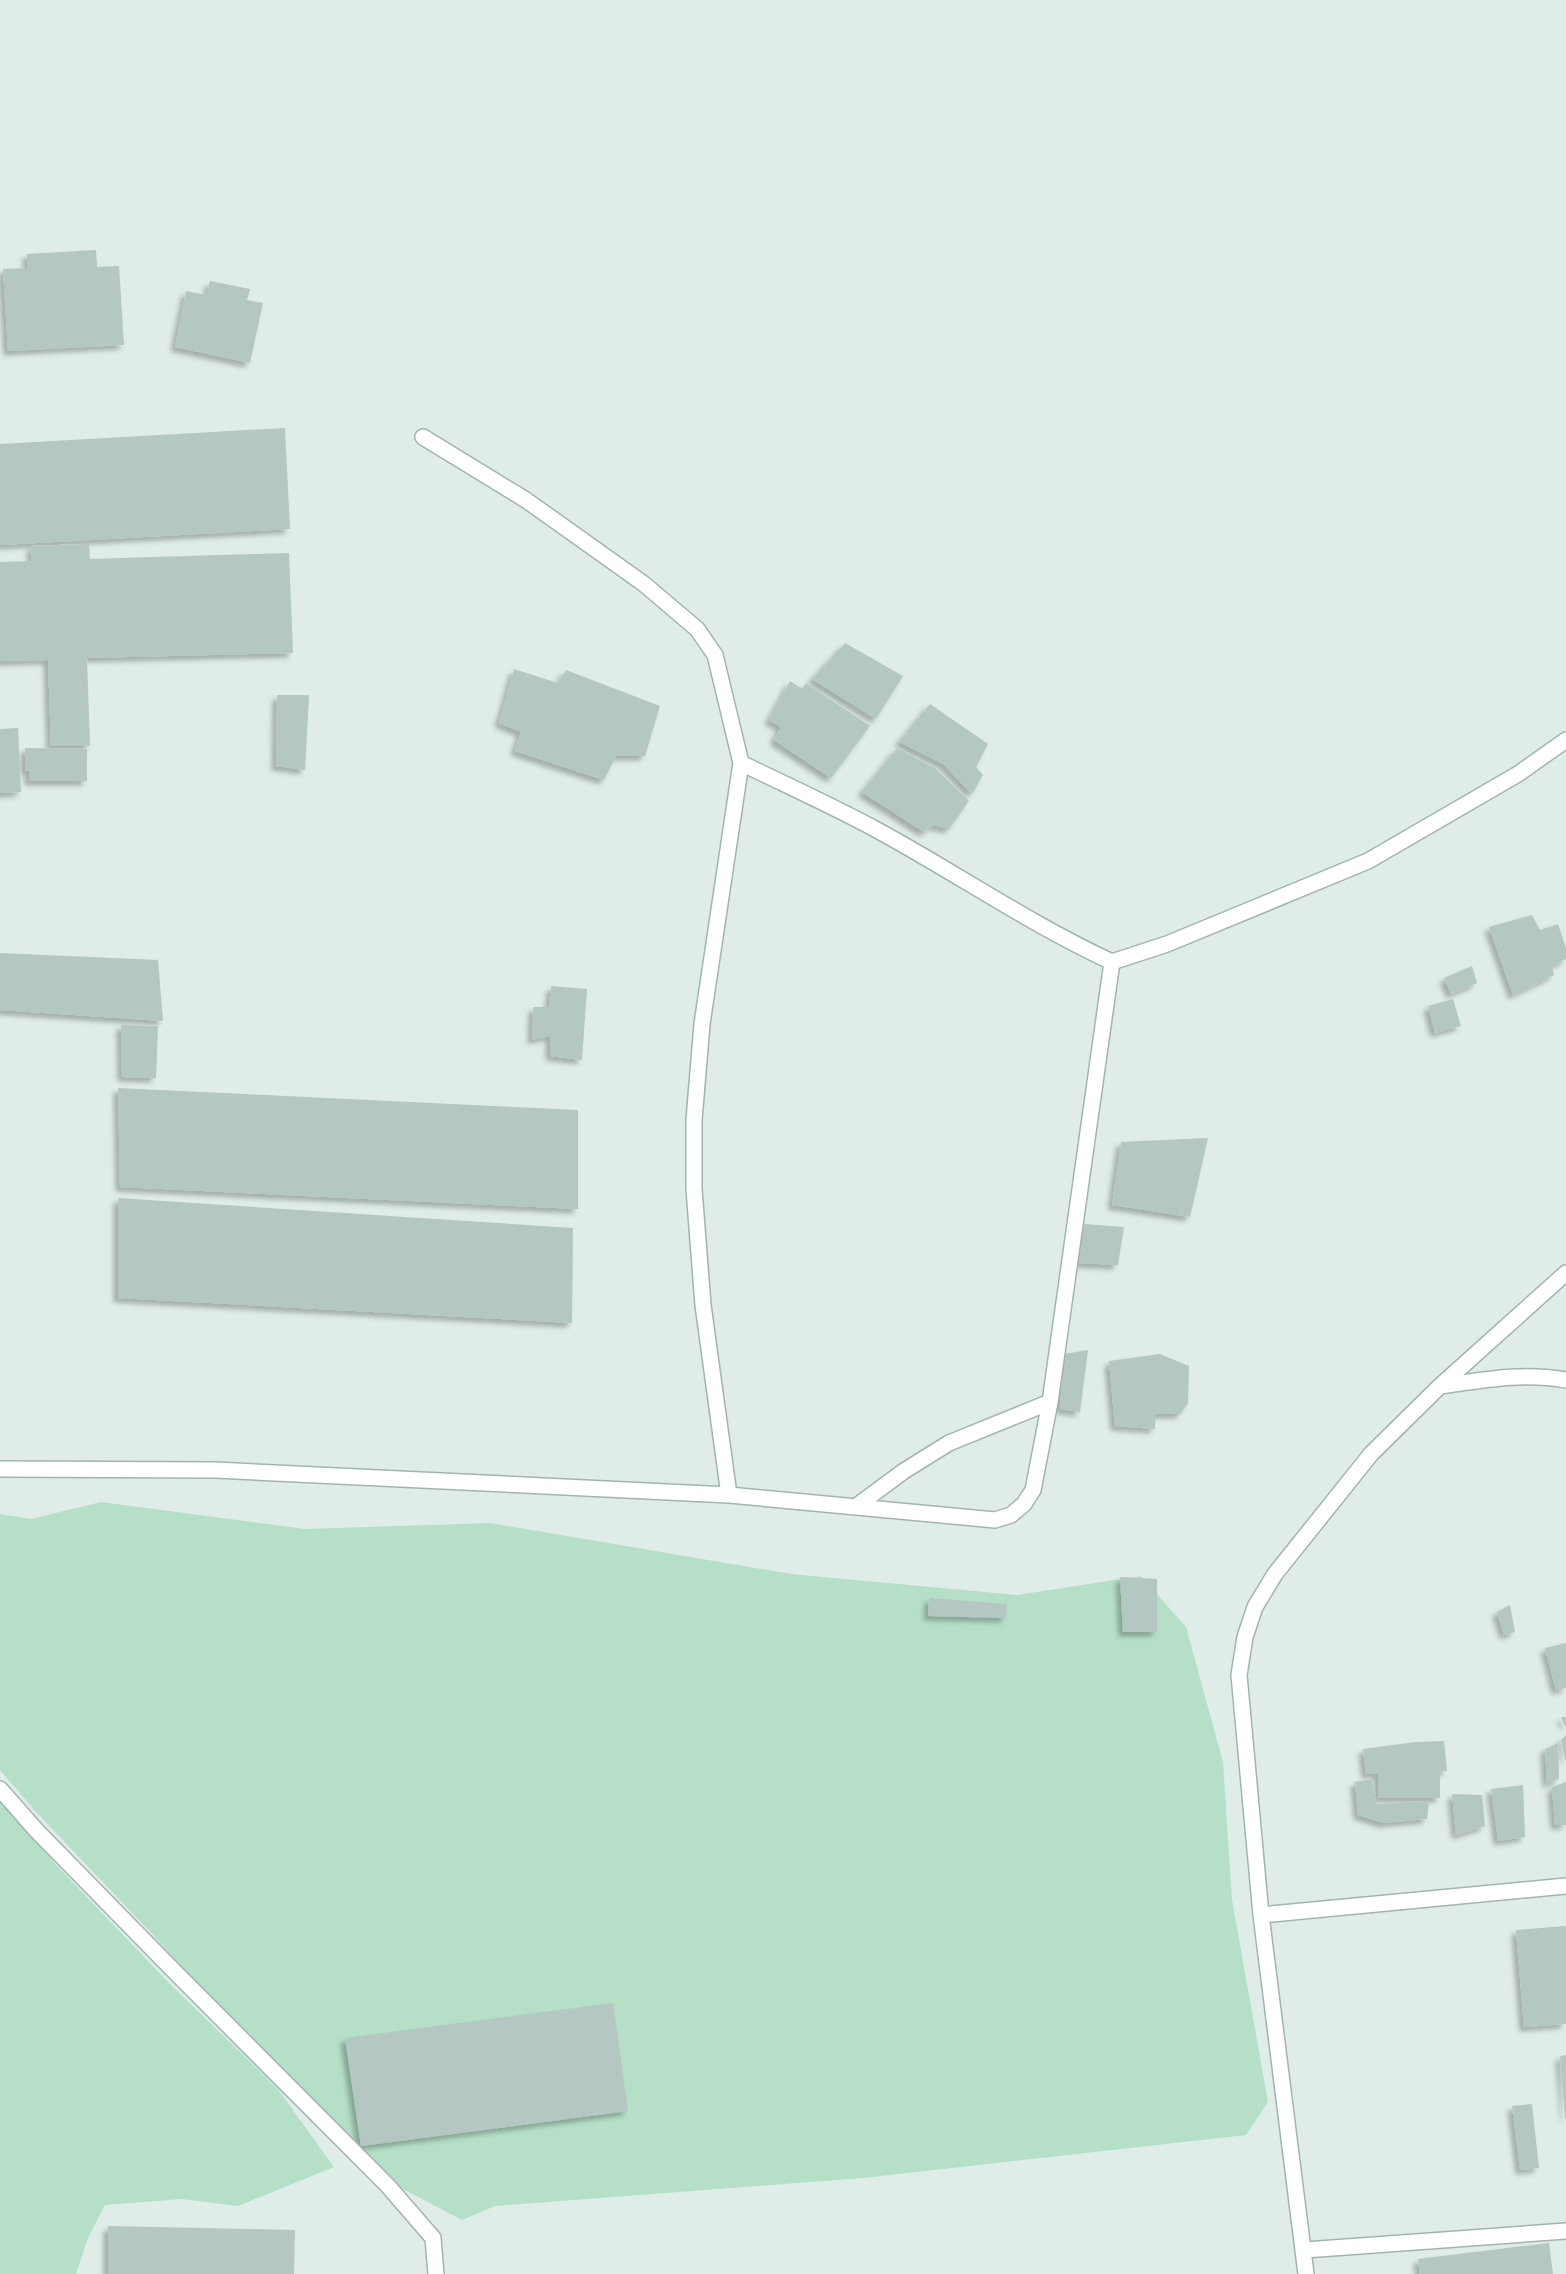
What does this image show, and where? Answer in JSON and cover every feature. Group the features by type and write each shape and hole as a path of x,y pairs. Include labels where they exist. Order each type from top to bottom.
{"street":[{"path":"422,437 534,506 644,584 697,629 715,655 740,763 702,1024 694,1120 694,1189 703,1305 729,1494"},
{"path":"740,763 877,830 1023,916 1112,962 1167,944 1368,861 1518,774 1566,740"},
{"path":"0,1469 215,1470 729,1494 995,1520 1011,1515 1024,1504 1033,1490 1050,1402 1112,962"},
{"path":"1306,2274 1305,2250 1260,1915 1240,1675 1245,1638 1255,1607 1275,1574 1371,1454 1440,1386 1566,1273"},
{"path":"1440,1386 1519,1375 1545,1376 1566,1380"},
{"path":"858,1506 904,1471 949,1443 1050,1402"},
{"path":"0,1789 36,1830 159,1956 388,2186 432,2238 436,2274"},
{"path":"1260,1915 1566,1886"},
{"path":"1305,2250 1566,2231"}],"green space":[{"path":"101,1502 305,1529 490,1523 791,1574 1017,1595 1141,1576 1186,1627 1223,1762 1232,1900 1268,2102 1246,2135 863,2178 495,2206 462,2220 378,2176 270,2066 154,1936 36,1812 0,1770 0,1514 31,1519"},
{"path":"0,1800 58,1867 170,1984 277,2088 334,2167 238,2206 182,2199 105,2205 88,2238 76,2274 0,2274"}],"building":[{"path":"96,250 97,267 119,266 124,345 8,351 3,269 28,268 27,254"},
{"path":"210,281 250,289 247,300 263,303 250,363 175,347 186,291 207,295"},
{"path":"285,428 290,529 0,545 0,444"},
{"path":"89,544 90,559 289,553 293,653 87,658 90,746 51,746 48,660 0,661 0,562 32,561 31,546"},
{"path":"845,643 903,676 876,719 812,679"},
{"path":"514,669 558,683 566,670 660,706 645,756 616,756 604,780 515,751 521,732 499,723"},
{"path":"790,681 802,689 806,683 870,726 831,778 774,740 781,727 769,720"},
{"path":"277,695 309,695 305,770 276,766"},
{"path":"930,704 988,744 976,767 983,775 972,794 943,764 899,742"},
{"path":"18,728 21,792 0,793 0,729"},
{"path":"25,748 87,749 87,781 29,781 29,771 25,770"},
{"path":"897,748 935,768 969,801 949,829 933,825 924,832 862,792"},
{"path":"1532,915 1540,930 1558,924 1566,948 1566,959 1552,966 1554,975 1513,995 1489,927"},
{"path":"0,953 158,960 163,1021 0,1010"},
{"path":"1472,966 1477,983 1451,994 1444,978"},
{"path":"551,986 587,989 582,1060 550,1056 550,1036 532,1040 533,1007 549,1007"},
{"path":"1453,999 1461,1026 1435,1033 1428,1006"},
{"path":"121,1025 158,1026 156,1078 122,1077"},
{"path":"118,1088 578,1110 578,1209 120,1187"},
{"path":"1208,1138 1190,1217 1112,1205 1121,1142"},
{"path":"118,1198 573,1228 572,1323 118,1298"},
{"path":"1084,1224 1124,1227 1118,1265 1079,1263"},
{"path":"1088,1350 1080,1412 1060,1409 1064,1354"},
{"path":"1160,1354 1189,1366 1188,1403 1180,1414 1156,1414 1155,1429 1115,1426 1109,1361"},
{"path":"1120,1577 1157,1579 1157,1632 1123,1632"},
{"path":"929,1598 1007,1604 1006,1618 928,1616"},
{"path":"1510,1605 1515,1632 1504,1635 1497,1612"},
{"path":"1566,1643 1566,1688 1556,1690 1545,1648"},
{"path":"1561,1717 1566,1717 1566,1728"},
{"path":"1566,1735 1566,1760 1565,1760 1561,1740"},
{"path":"1444,1741 1447,1771 1440,1772 1440,1798 1378,1798 1378,1773 1366,1774 1363,1749 1416,1742"},
{"path":"1558,1743 1559,1779 1547,1783 1545,1749"},
{"path":"1372,1779 1376,1804 1429,1801 1427,1819 1383,1823 1358,1815 1355,1782"},
{"path":"1566,1782 1566,1825 1555,1825 1552,1787"},
{"path":"1523,1785 1525,1837 1498,1841 1491,1789"},
{"path":"1452,1794 1482,1795 1485,1826 1456,1835"},
{"path":"1566,1926 1566,2024 1524,2027 1516,1930"},
{"path":"613,2003 628,2111 361,2146 345,2038"},
{"path":"1566,2055 1566,2118 1565,2118 1560,2056"},
{"path":"1532,2104 1539,2168 1520,2170 1512,2106"},
{"path":"108,2226 295,2230 294,2274 108,2274"},
{"path":"1549,2243 1553,2274 1420,2274 1418,2259"}]}
